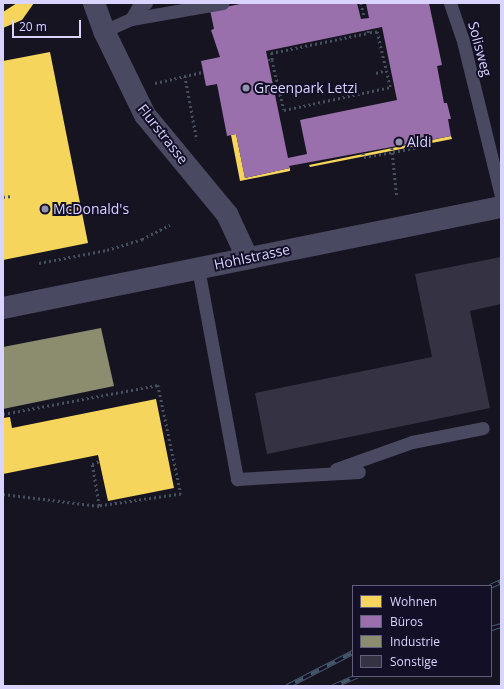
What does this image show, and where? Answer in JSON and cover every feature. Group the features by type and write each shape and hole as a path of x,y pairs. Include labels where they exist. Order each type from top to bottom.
{"street":[{"name":"Flurstrasse","path":"94,3 104,31 145,115 227,214 247,257"},
{"name":"Hohlstrasse","path":"3,308 247,257 501,207"}],"lane":[{"path":"131,20 138,7 146,3"},
{"path":"104,31 131,20 223,3"},
{"name":"Solisweg","path":"450,3 462,37 501,196"},
{"path":"198,268 237,479 359,472"},
{"path":"321,474 412,442 483,428"}],"path":[{"path":"361,3 365,19"},
{"path":"368,32 377,32 390,87 284,110 272,60 271,53 368,32"},
{"path":"376,73 386,70"},
{"path":"155,82 203,72"},
{"path":"185,76 197,143"},
{"path":"363,153 364,157 393,152 418,146 417,142"},
{"path":"392,148 397,197"},
{"path":"3,197 12,196"},
{"path":"39,263 106,250 142,239 170,225"},
{"path":"3,414 158,385 181,494 99,506 3,494"},
{"path":"99,506 92,464 100,461"}],"building: Wohnen":[{"path":"17,3 34,3 22,20 3,28 3,12"},
{"path":"50,52 88,243 3,260 3,61"},
{"path":"236,134 245,178 290,168 290,171 240,181 231,135"},
{"path":"451,136 452,139 310,167 309,165"},
{"path":"156,399 174,488 108,501 98,455 3,474 3,418 10,417 12,428"}],"building: Büros":[{"name":"Greenpark Letzi","path":"245,3 357,3 361,19 369,18 366,3 429,3 442,65 437,66 444,103 447,103 451,119 448,119 451,136 289,166 290,168 245,178 236,134 227,136 217,84 206,86 201,61 220,57 211,30 214,29 210,10","holes":["382,27 397,100 300,120 307,154 288,158 266,51"]}],"building: Industrie":[{"path":"101,328 114,386 3,409 3,347"}],"building: Sonstige":[{"path":"501,257 501,304 470,311 490,408 267,454 255,393 432,357 415,274"}],"railway":[{"path":"492,585 501,581"},
{"path":"492,628 501,625"},
{"path":"287,686 352,653"},
{"path":"333,686 355,677"}],"place":[{"name":"Greenpark Letzi","path":"246,88"},
{"name":"Aldi","path":"399,142"},
{"name":"McDonald's","path":"45,209"}]}
